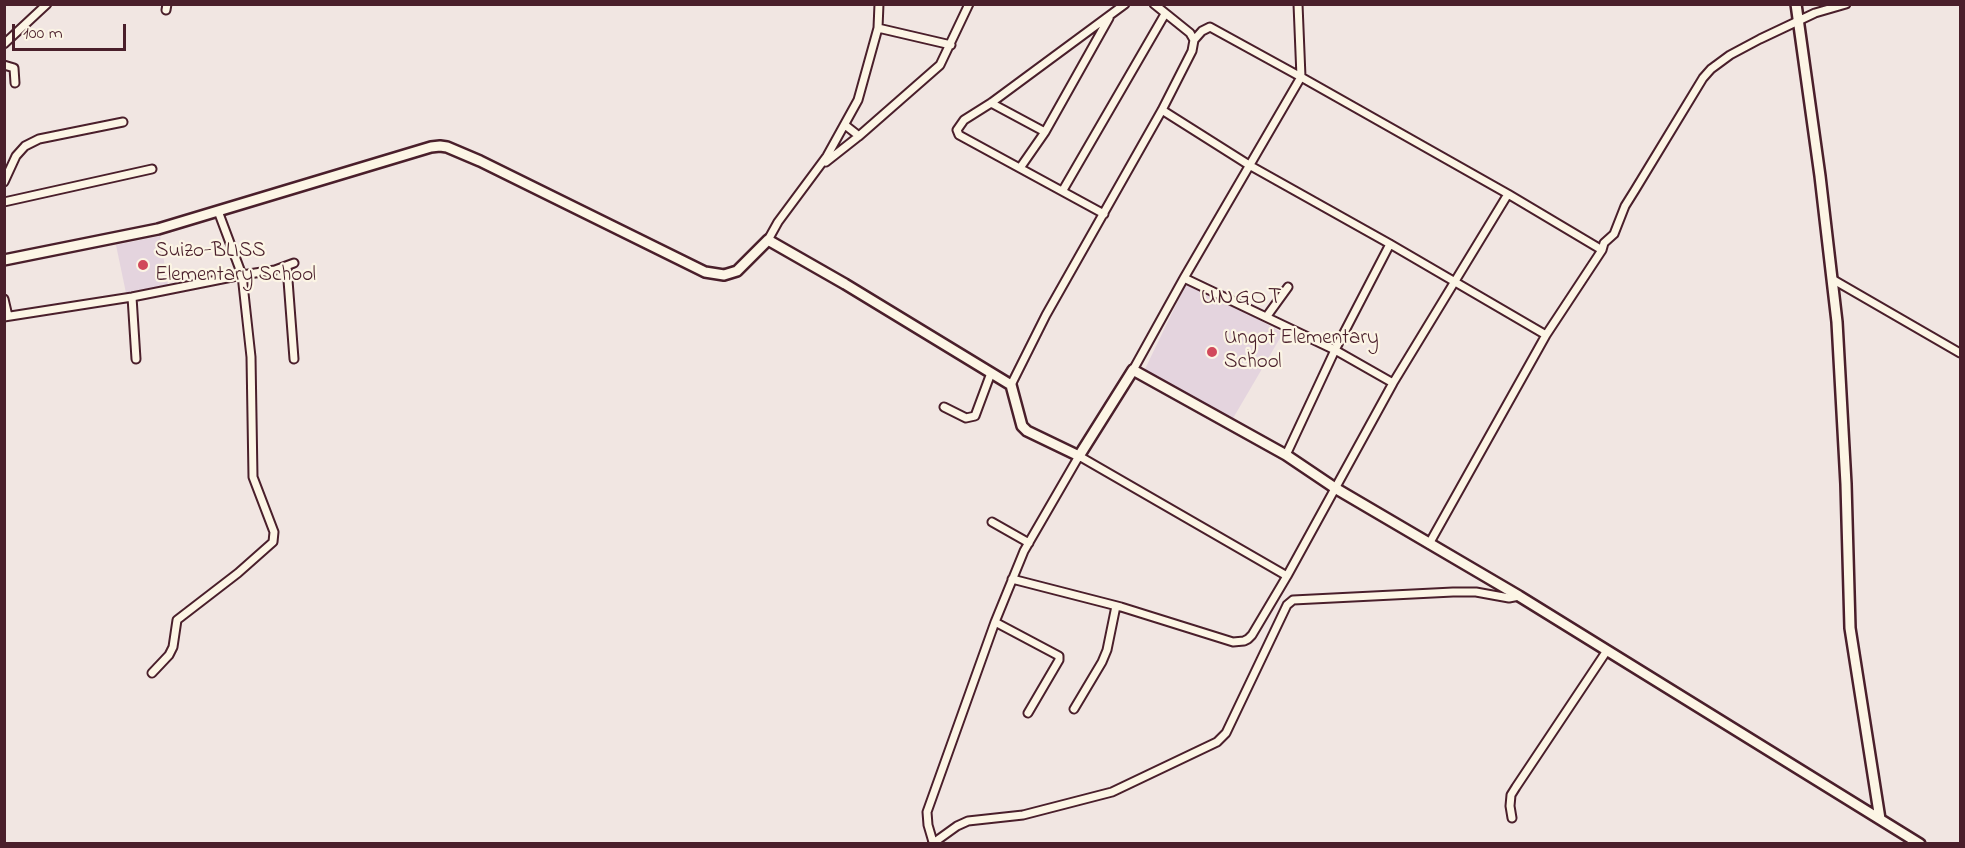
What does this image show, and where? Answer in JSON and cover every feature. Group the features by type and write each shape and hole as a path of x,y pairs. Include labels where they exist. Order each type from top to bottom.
{"street":[{"path":"4,44 47,4"},
{"path":"4,260 142,233 440,146 480,161 705,273 724,275 737,271 768,240 845,125 858,100 878,28 879,4"},
{"path":"819,167 859,136 940,65 969,4"},
{"path":"1104,214 959,135 957,130 958,125 1125,4"},
{"path":"1154,4 1190,33 1194,40"},
{"path":"1298,4 1301,77 1133,370 1079,456 1011,579 927,812 932,843 957,825 974,819 1023,815 1113,792 1217,742 1226,733 1287,605 1293,600 1453,592 1519,597"},
{"path":"1796,4 1821,176 1837,322 1846,484 1850,628 1880,819"},
{"path":"1429,544 1546,335 1602,250 1604,243 1614,234 1625,206 1703,78 1719,63 1740,49 1799,20 1846,4"},
{"path":"1063,190 1165,14"},
{"path":"1020,168 1045,132 1111,15"},
{"path":"1287,576 1079,456 1027,431 1022,426 1011,385 1046,315 1162,110 1192,51 1194,40 1202,31 1210,27 1508,194 1602,250"},
{"path":"878,28 951,45"},
{"path":"4,65 14,68 15,83"},
{"path":"991,103 1045,132"},
{"path":"1162,110 1249,165 1546,335"},
{"path":"4,182 16,156 25,146 39,139 123,122"},
{"path":"845,125 859,136"},
{"path":"4,202 152,169"},
{"path":"1011,579 1116,606 1233,642 1244,641 1252,635 1393,383 1508,194"},
{"path":"152,674 173,647 177,620 244,568 271,545 274,539 274,532 253,477 251,357 242,275 218,211"},
{"path":"768,240 1011,385"},
{"path":"1286,455 1335,350 1390,244"},
{"path":"4,299 6,317 132,297 290,265 294,359"},
{"path":"1184,278 1335,350 1393,383"},
{"path":"1832,279 1960,353"},
{"path":"1267,316 1288,287"},
{"path":"132,297 136,359"},
{"path":"1133,370 1286,455 1335,488 1519,597 1920,843"},
{"path":"944,406 966,418 975,416 991,373"},
{"path":"992,522 1029,543"},
{"path":"1074,709 1107,650 1116,606"},
{"path":"995,622 1059,656 1059,660 1028,713"},
{"path":"1512,819 1511,795 1606,652"}],"shaded area":[{"name":"Suizo-BLISS Elementary School","path":"160,236 168,286 126,293 116,245"},
{"name":"Ungot Elementary School","path":"1188,280 1283,333 1232,420 1144,371"}],"place":[{"name":"Suizo-BLISS Elementary School","path":"143,265"},
{"name":"Ungot Elementary School","path":"1212,352"}],"district":[{"name":"UNGOT","path":"1242,299"}]}
